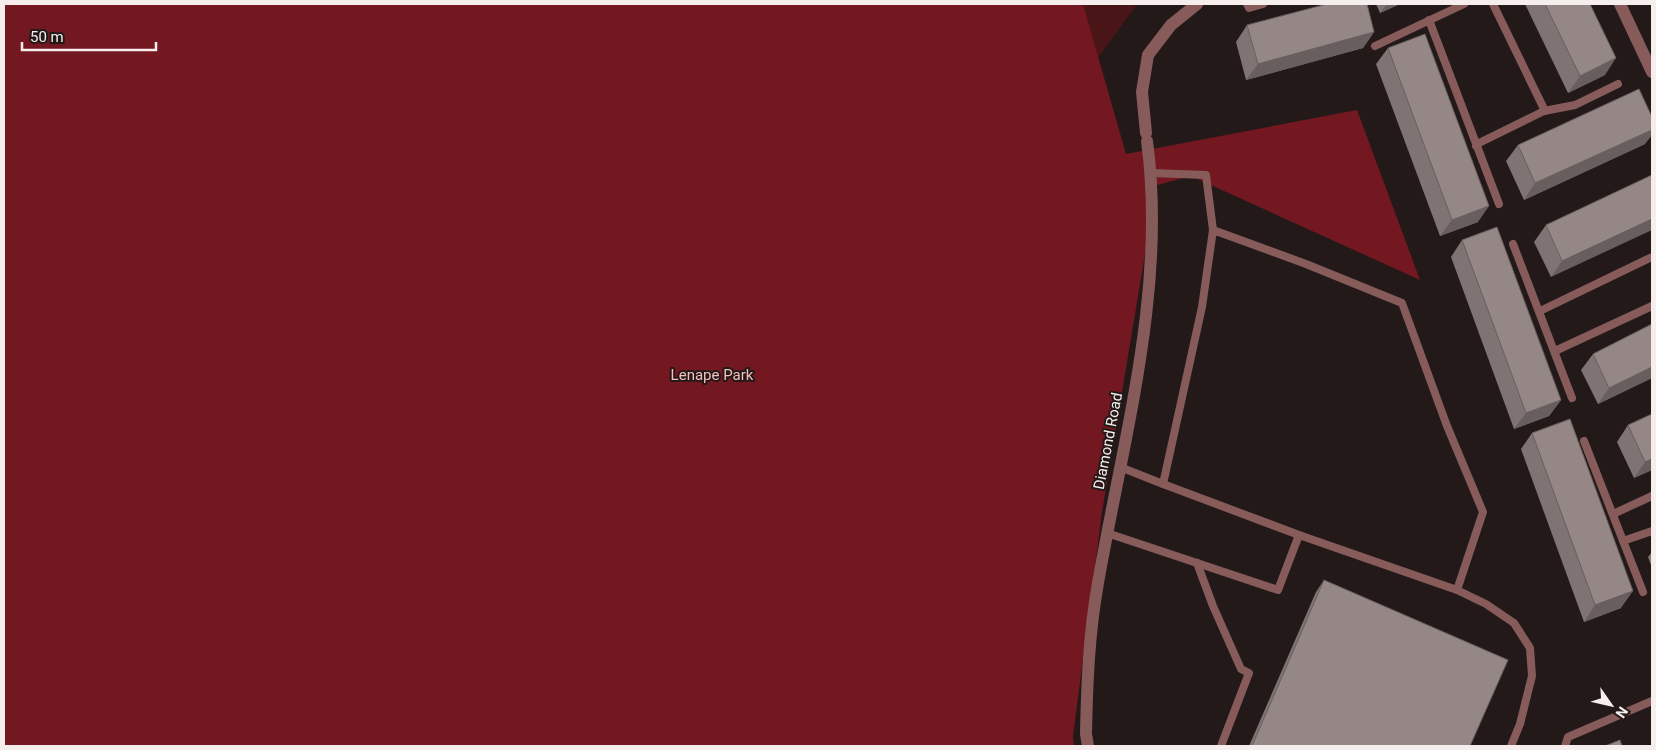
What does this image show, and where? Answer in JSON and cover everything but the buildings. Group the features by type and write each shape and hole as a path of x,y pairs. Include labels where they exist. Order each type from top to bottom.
{"street":[{"name":"Diamond Road","path":"1088,746 1086,734 1088,656 1097,585 1135,385 1148,291 1153,212 1151,173 1142,92 1148,55 1172,24 1197,4"},
{"path":"1620,4 1652,72"}],"lane":[{"path":"1247,4 1249,8 1263,4"},
{"path":"1375,46 1464,4"},
{"path":"1493,4 1545,111"},
{"path":"1429,20 1499,204"},
{"path":"1476,146 1545,111 1575,105 1618,84"},
{"path":"1151,173 1206,175 1213,230 1202,307 1163,484"},
{"path":"1213,230 1306,264 1402,303 1447,426 1483,512 1457,590"},
{"path":"1514,244 1572,398"},
{"path":"1540,311 1652,257"},
{"path":"1555,351 1652,306"},
{"path":"1584,441 1643,592"},
{"path":"1120,467 1299,536 1457,590 1486,604 1514,623 1530,648 1532,676 1520,724 1511,746"},
{"path":"1613,514 1652,496"},
{"path":"1623,541 1652,530"},
{"path":"1107,533 1278,590 1299,536"},
{"path":"1197,563 1213,606 1241,669 1248,673 1221,746"},
{"path":"1564,746 1568,737 1652,701"}],"shaded area":[{"path":"1083,4 1137,4 1098,58"}],"green space":[{"name":"Lenape Park","path":"4,4 1083,4 1126,154 1357,110 1420,280 1191,176 1146,188 1148,236 1102,512 1073,736 1074,746 4,746"}]}
